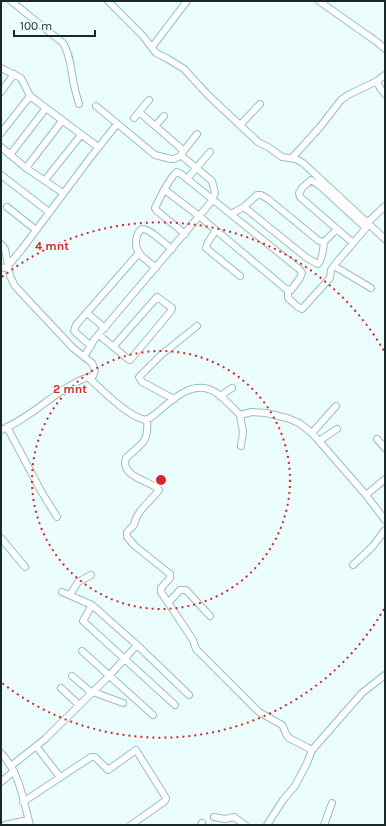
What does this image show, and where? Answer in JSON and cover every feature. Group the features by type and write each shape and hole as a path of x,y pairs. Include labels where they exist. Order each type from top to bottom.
{"street":[{"path":"11,1 63,43 68,50 79,104"},
{"path":"108,1 158,54 184,69 258,142 282,157 296,159 303,163 385,239"},
{"path":"152,46 187,1"},
{"path":"320,1 377,42 385,50"},
{"path":"1,68 21,78 30,96 98,147"},
{"path":"1,92 14,74"},
{"path":"292,158 320,127 340,100 377,81 385,75"},
{"path":"377,81 385,94"},
{"path":"1,133 30,96"},
{"path":"134,118 149,100"},
{"path":"240,125 260,104"},
{"path":"96,106 155,155 171,159 182,153 197,134"},
{"path":"10,155 46,108"},
{"path":"84,357 99,335 213,200 215,193 212,181 196,168 155,126 139,112"},
{"path":"155,126 164,116"},
{"path":"26,168 62,121"},
{"path":"4,267 36,230 98,147 118,124"},
{"path":"45,180 81,135"},
{"path":"1,147 26,168 63,193"},
{"path":"187,179 210,152"},
{"path":"185,234 155,208 175,172 181,174 299,269 302,273 300,278 291,290 288,290"},
{"path":"1,175 49,212"},
{"path":"288,290 288,298 302,309 330,278 331,270 366,226 320,185 311,180 308,182 300,193 300,197 353,242"},
{"path":"165,190 199,216 288,290"},
{"path":"231,214 244,207 257,195 261,195 268,198 308,233 319,241 324,242"},
{"path":"368,222 385,206"},
{"path":"244,207 306,258 316,264 320,263 324,242 337,229"},
{"path":"7,208 36,230"},
{"path":"156,268 138,254 136,238 141,230 144,229 149,231 172,249"},
{"path":"216,230 206,248 240,276"},
{"path":"1,244 4,249 4,267 19,290 73,348 92,363 95,370 93,376 67,387 4,428 57,517"},
{"path":"91,346 74,330 76,325 138,254"},
{"path":"334,266 370,288"},
{"path":"99,335 113,347 130,360 134,357 172,308 157,297 113,347"},
{"path":"87,313 105,328"},
{"path":"174,400 142,382 139,377 161,355 197,326"},
{"path":"88,377 104,392 141,419 147,419 189,389 198,388 211,390 220,396 240,415 243,432 241,446"},
{"path":"220,396 232,388"},
{"path":"312,433 336,406"},
{"path":"240,415 252,412 274,415 299,423 312,433 366,495 385,520"},
{"path":"147,419 147,437 143,443 126,458 125,461 126,466 132,474 139,479 154,485 159,490 137,514 134,520 134,525 126,535 135,546 170,574 170,578 160,590 193,640 196,648 259,712 282,725 289,738 312,750"},
{"path":"319,441 338,429"},
{"path":"377,439 385,448"},
{"path":"366,495 385,479"},
{"path":"353,565 373,546 385,530"},
{"path":"1,538 25,567"},
{"path":"70,595 78,582 91,575"},
{"path":"168,603 180,590 186,590 210,616"},
{"path":"62,592 92,605 137,645 189,695"},
{"path":"92,605 83,621 174,705"},
{"path":"1,782 109,676 137,645"},
{"path":"82,651 153,715"},
{"path":"267,825 283,800 295,786 312,750 362,693 385,675"},
{"path":"72,676 92,692 123,704"},
{"path":"61,688 79,705"},
{"path":"36,746 60,777"},
{"path":"23,802 91,757 95,757 107,769 110,770 134,750 137,750 166,798 165,801 131,825"},
{"path":"1,753 13,769 20,786 29,823 5,825"},
{"path":"324,825 332,803"},
{"path":"214,818 225,819 234,816 245,825"}]}
